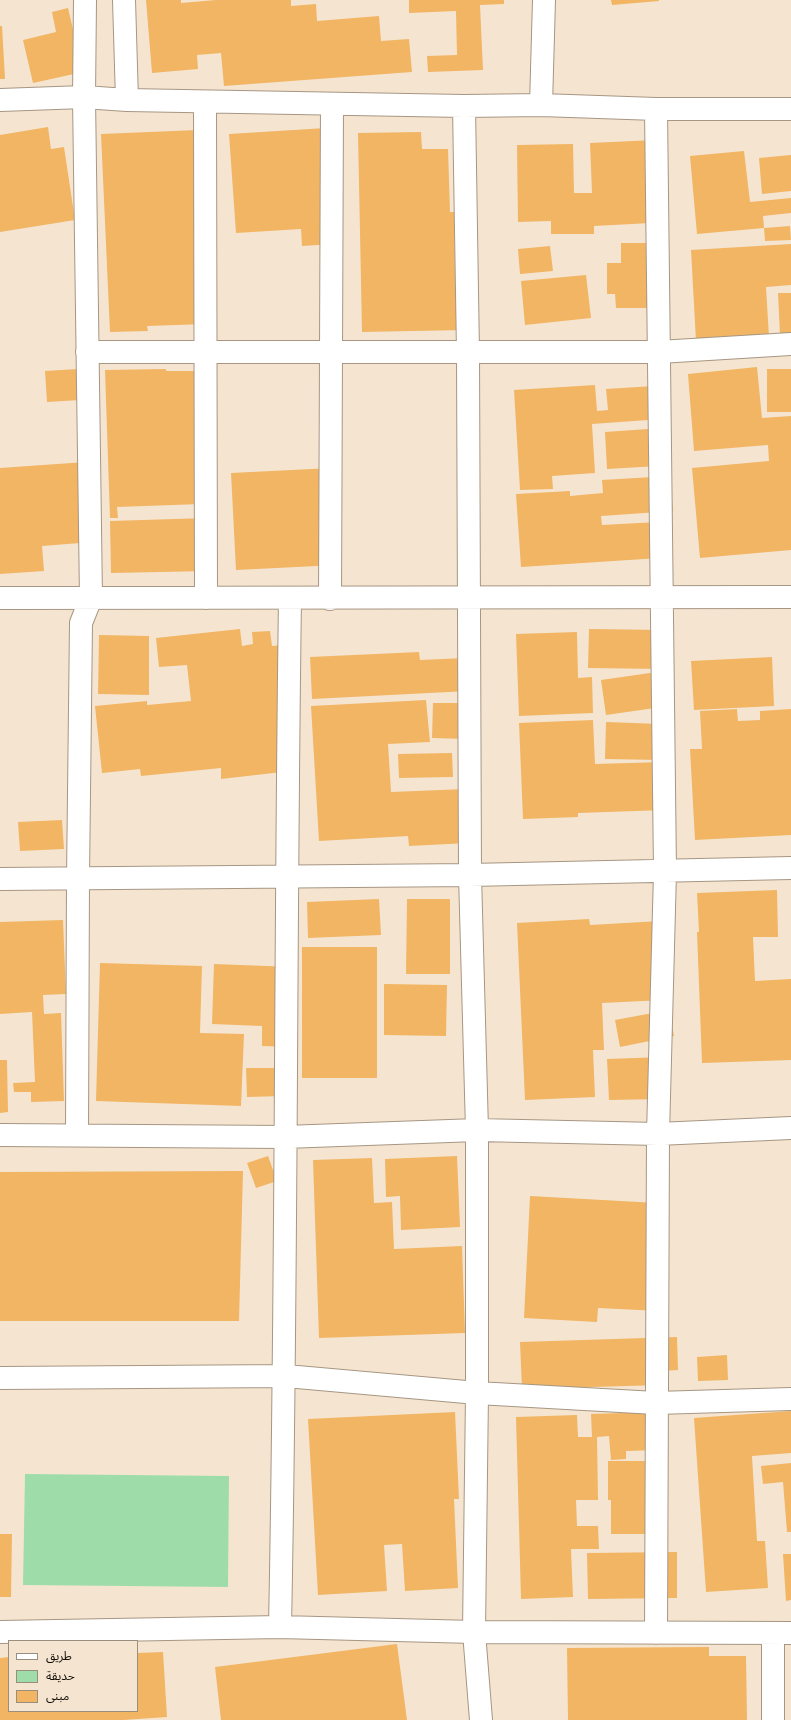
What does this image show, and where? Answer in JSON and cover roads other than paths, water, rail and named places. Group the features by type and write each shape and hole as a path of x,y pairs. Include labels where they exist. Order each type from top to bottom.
{"street":[{"path":"77,1134 81,623 91,598 84,97 85,0"},
{"path":"124,0 128,100"},
{"path":"541,105 544,0"},
{"path":"0,100 84,97 205,102 464,106 541,105 656,109 791,109"},
{"path":"205,102 206,598"},
{"path":"330,599 332,104"},
{"path":"464,106 468,353 470,875 478,1130 474,1632 481,1720"},
{"path":"656,109 665,872 658,1134 656,1633"},
{"path":"87,352 659,352 791,344"},
{"path":"0,598 468,599 791,597"},
{"path":"280,1628 286,1376 286,876 290,599"},
{"path":"0,879 470,875 665,872 791,868"},
{"path":"0,1135 77,1134 285,1137 478,1130 658,1134 791,1128"},
{"path":"0,1378 286,1376 477,1393 656,1403 791,1399"},
{"path":"0,1632 280,1628 474,1632 782,1633 773,1720"}]}
